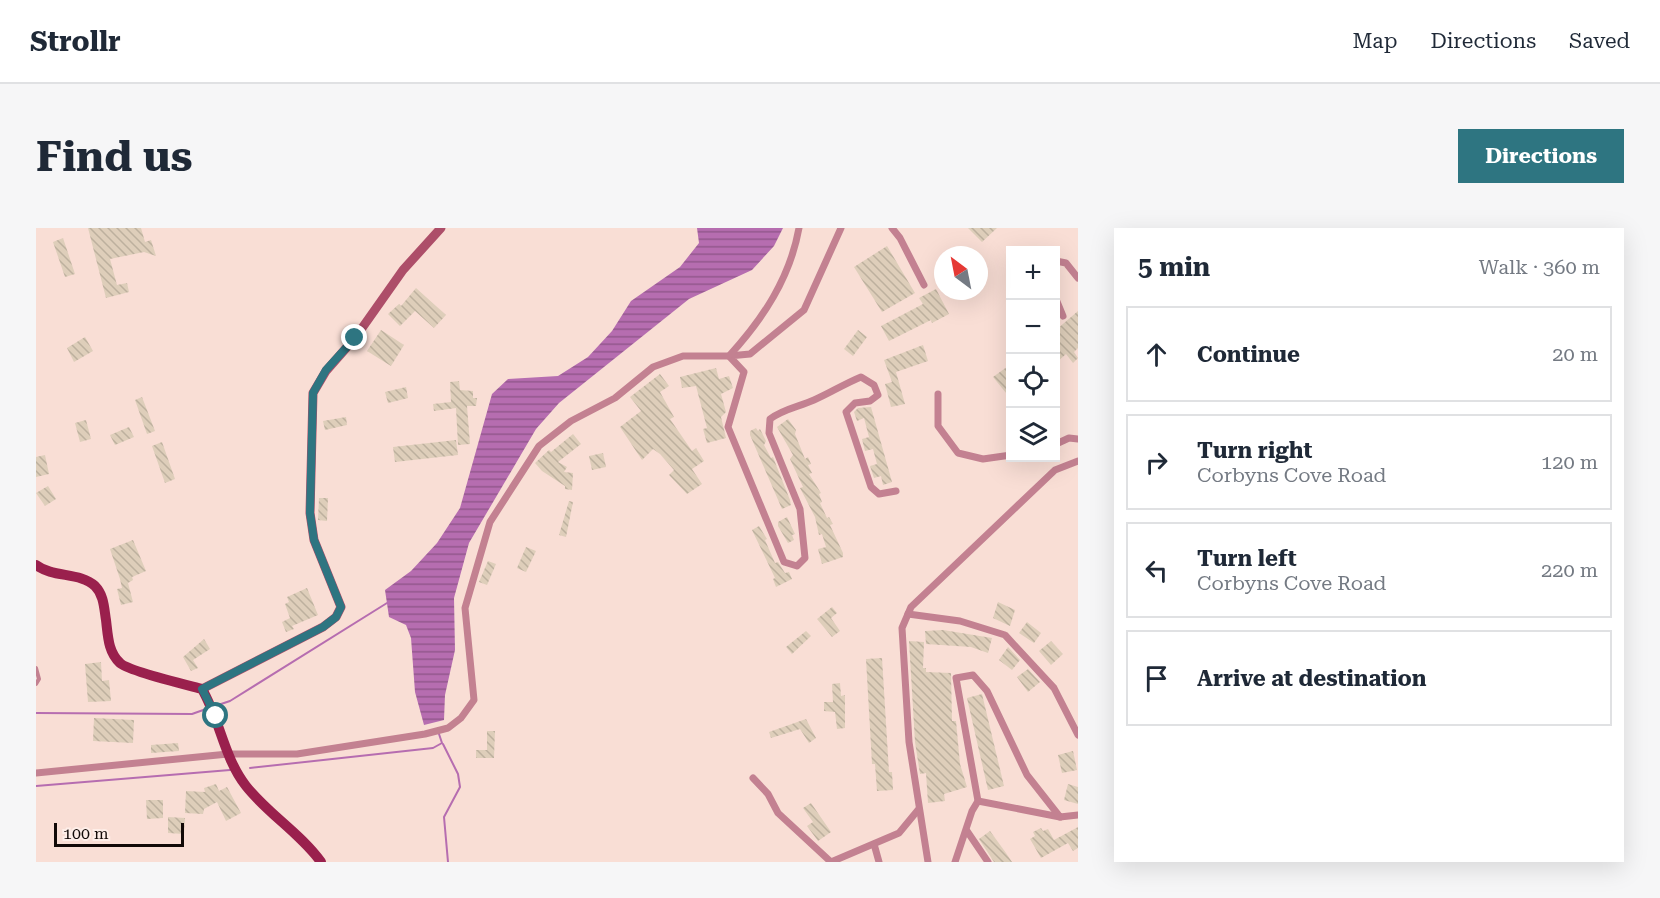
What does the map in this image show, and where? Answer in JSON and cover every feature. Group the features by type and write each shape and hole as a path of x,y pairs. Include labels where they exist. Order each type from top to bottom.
{"main road":[{"path":"36,565 46,572 81,579 93,584 99,591 103,599 110,649 121,665 202,689 323,627 336,617 341,607 314,540 310,513 313,393 326,370 355,338 403,270 429,238 441,228"},
{"path":"202,689 216,716 228,754 246,786 306,842 321,862"}],"street":[{"path":"729,356 767,311 795,253 799,228"},
{"path":"36,774 228,754 297,754 425,734 447,728 461,718 474,700 465,608 490,522 539,446 571,421 615,398 653,367 683,356 750,354 804,310 841,228"},
{"path":"892,228 900,237 924,285"},
{"path":"1060,262 1066,263 1078,278"},
{"path":"1056,300 1063,316"},
{"path":"729,356 744,372 728,427 784,562 797,566 805,558 800,509 769,433 770,419 780,411 815,400 836,387 861,377 874,385 878,395 870,401 855,402 846,412 871,487 879,494 896,492"},
{"path":"938,394 938,426 958,453 983,459 1006,456"},
{"path":"1060,442 1069,438 1078,440"},
{"path":"928,862 909,742 902,628 911,607 1055,470 1078,461"},
{"path":"908,614 960,621 1005,635 1054,688 1078,735"},
{"path":"955,862 972,811 978,801 956,678 973,675 987,691 1027,774 1060,817"},
{"path":"753,778 768,794 778,813 831,862 899,833 918,810"},
{"path":"978,801 1060,817 1078,815"},
{"path":"967,831 988,862"},
{"path":"874,844 879,862"}],"lane":[{"path":"36,668 39,679 36,684"}],"shaded area":[{"path":"697,228 783,228 774,246 752,270 689,299 559,403 536,429 469,543 454,598 455,650 445,695 444,720 424,725 415,692 411,638 406,625 389,617 385,590 411,571 437,543 460,508 492,394 508,379 558,376 588,357 612,331 631,301 680,267 699,243"}],"building":[{"path":"88,228 141,228 145,242 151,240 156,256 144,252 110,259 117,285 127,283 129,292 106,298"},
{"path":"968,228 997,228 982,242"},
{"path":"63,238 75,274 65,277 53,242"},
{"path":"887,246 915,293 882,312 854,267"},
{"path":"416,288 446,315 434,328 415,311 400,326 388,314 399,304 401,306"},
{"path":"934,290 934,300 942,300 949,314 932,323 931,320 889,341 881,326 923,304 919,298"},
{"path":"1078,311 1078,348 1074,352 1078,358 1073,363 1066,354 1060,359 1060,327"},
{"path":"381,330 404,345 391,366 367,351"},
{"path":"858,330 867,337 853,356 844,349"},
{"path":"85,337 93,351 74,362 67,348"},
{"path":"923,345 928,361 896,372 905,404 891,407 885,384 892,382 884,360"},
{"path":"716,368 719,379 729,376 733,388 721,394 726,412 721,417 726,438 707,443 703,429 707,428 696,386 682,388 680,377"},
{"path":"1006,368 1006,393 993,377"},
{"path":"660,374 669,386 660,392 674,417 670,419 692,451 696,448 704,461 692,469 702,484 687,494 669,475 674,470 660,454 653,449 642,460 620,427 641,411 630,397"},
{"path":"459,381 460,390 473,391 473,398 477,398 476,406 467,406 470,444 458,445 456,408 434,411 433,404 451,402 450,382"},
{"path":"406,387 408,398 388,403 385,392"},
{"path":"142,397 155,431 147,434 135,400"},
{"path":"871,407 892,482 883,485 881,476 874,478 870,466 877,464 873,449 865,451 862,439 869,437 864,418 857,421 854,412 858,408"},
{"path":"346,417 347,425 325,430 323,421"},
{"path":"788,419 796,430 795,434 805,459 808,457 811,464 808,465 812,473 809,474 821,493 819,494 822,502 820,503 827,518 829,517 833,524 830,525 843,553 843,557 822,564 818,549 826,547 822,534 819,535 815,517 800,488 803,487 790,459 793,455 777,427"},
{"path":"86,420 91,439 80,442 75,423"},
{"path":"129,427 134,437 115,445 110,435"},
{"path":"756,428 758,431 760,429 766,441 764,445 771,458 773,457 790,500 791,505 782,509 750,435 750,431"},
{"path":"573,434 581,444 558,462 567,467 564,472 573,473 572,490 565,489 565,486 542,471 535,463 549,450 551,452"},
{"path":"456,440 458,455 395,462 393,447"},
{"path":"162,442 175,479 165,483 152,446"},
{"path":"603,453 606,467 592,470 589,456"},
{"path":"45,455 49,474 36,477 36,457"},
{"path":"48,486 56,499 45,506 36,493"},
{"path":"319,498 328,498 327,521 318,520"},
{"path":"569,501 573,502 566,537 559,535"},
{"path":"787,517 795,534 792,535 794,540 788,543 778,526 778,522"},
{"path":"759,526 767,539 765,540 775,563 778,562 785,573 789,572 792,579 776,587 773,579 775,578 752,530"},
{"path":"133,540 146,571 132,577 133,580 128,583 133,602 121,605 117,589 122,588 110,549"},
{"path":"526,547 536,551 526,572 517,568"},
{"path":"488,561 496,564 487,585 479,582"},
{"path":"307,588 318,615 292,626 294,629 286,632 282,622 290,618 285,604 289,602 287,597"},
{"path":"998,602 1015,610 1010,626 993,618"},
{"path":"832,607 837,613 831,618 840,631 832,637 817,619"},
{"path":"1027,622 1041,633 1034,643 1019,633"},
{"path":"943,630 992,638 988,653 971,647 926,644 925,631"},
{"path":"806,631 811,636 792,654 786,647"},
{"path":"204,639 210,649 193,660 198,668 191,671 183,657"},
{"path":"909,641 924,642 923,668 926,668 926,672 951,673 952,721 956,721 960,764 967,787 944,794 945,801 928,803 926,773 920,774 915,742"},
{"path":"1051,641 1063,654 1051,665 1039,651"},
{"path":"1008,647 1020,660 1012,670 999,660"},
{"path":"882,658 889,772 892,772 893,790 877,791 875,764 872,764 866,659"},
{"path":"101,662 102,681 109,680 111,701 88,702 85,664"},
{"path":"1028,669 1040,682 1028,692 1017,677"},
{"path":"840,683 841,696 845,695 845,728 837,729 835,712 824,711 824,702 833,702 832,684"},
{"path":"982,694 1004,786 988,790 967,698"},
{"path":"94,718 134,720 133,743 93,741"},
{"path":"806,719 816,738 809,743 800,729 771,738 769,732"},
{"path":"487,731 495,731 494,758 476,758 476,750 487,750"},
{"path":"178,743 179,751 151,753 151,745"},
{"path":"1073,751 1077,770 1062,773 1058,755"},
{"path":"216,784 219,791 227,787 241,813 226,821 217,802 204,809 203,814 185,813 186,791 205,792 204,788"},
{"path":"1068,784 1078,787 1078,804 1064,800"},
{"path":"146,800 163,800 163,818 147,819"},
{"path":"811,803 831,832 818,841 807,826 813,822 803,808"},
{"path":"168,817 185,818 184,834 168,833"},
{"path":"1078,827 1078,848 1073,851 1068,843 1041,858 1030,839 1035,836 1033,832 1041,828 1043,831 1048,829 1054,840"},
{"path":"990,831 1012,862 994,862 979,839"}],"waterway":[{"path":"215,706 230,701 387,603"},
{"path":"36,713 192,714 206,709"},
{"path":"250,768 433,748 442,743 439,734"},
{"path":"443,744 458,774 460,787 444,817 448,862"},
{"path":"36,786 230,770"}],"route":[{"path":"216,716 202,689 323,627 336,617 341,607 338,594 314,540 310,513 313,393 326,370 355,338"}]}
